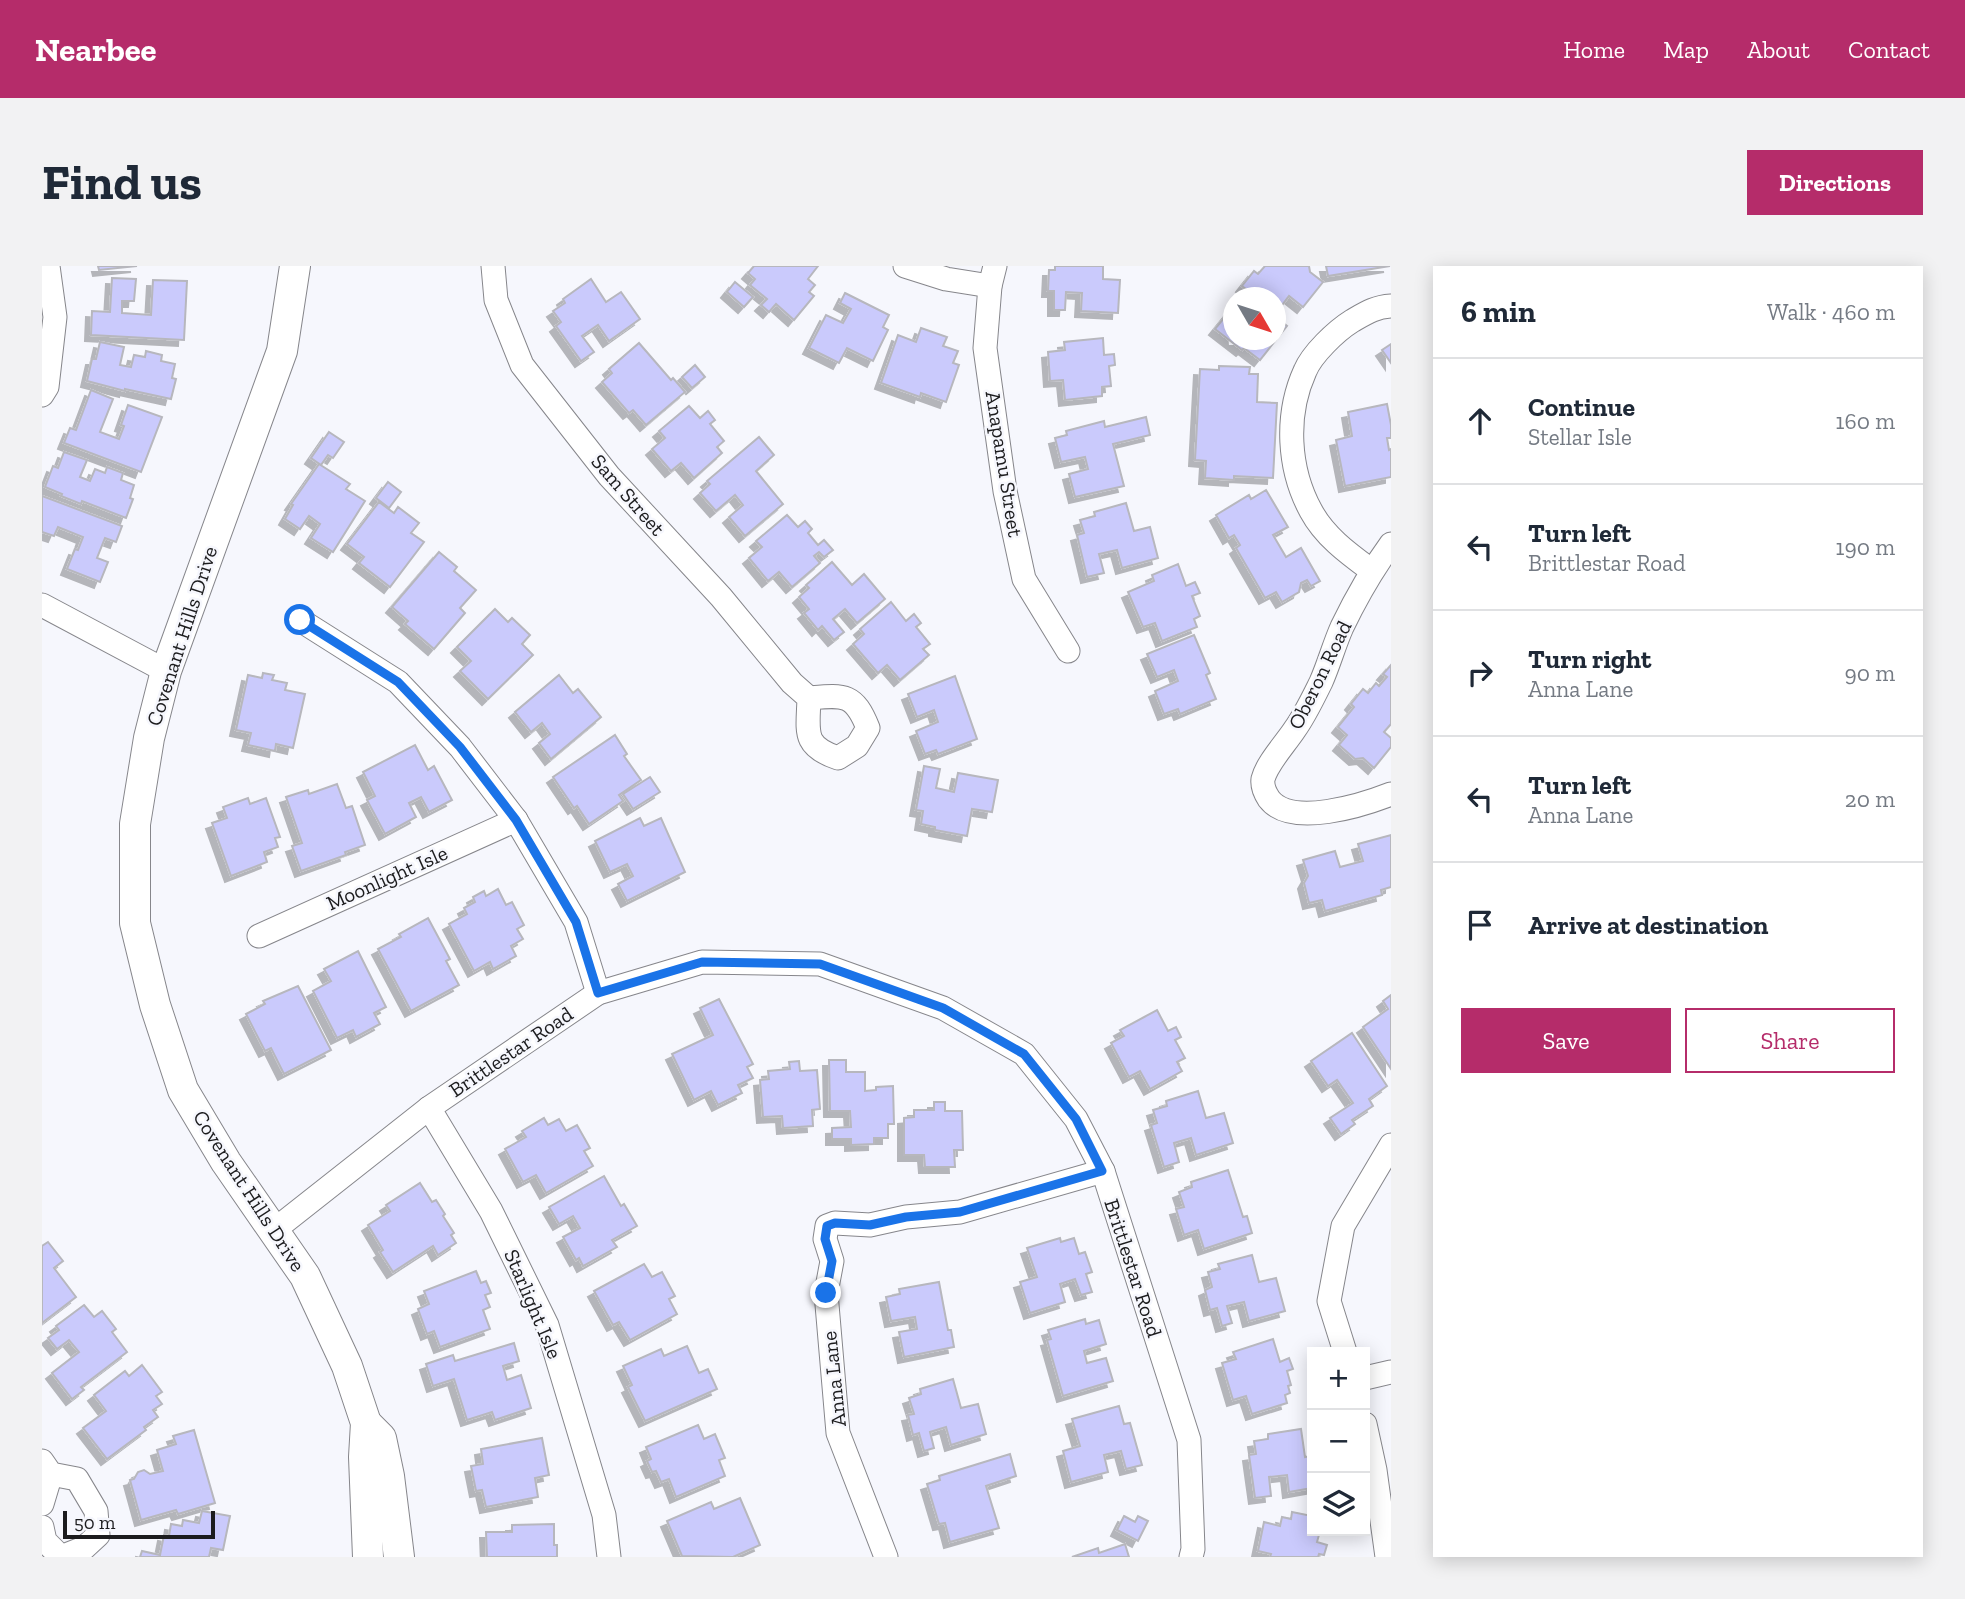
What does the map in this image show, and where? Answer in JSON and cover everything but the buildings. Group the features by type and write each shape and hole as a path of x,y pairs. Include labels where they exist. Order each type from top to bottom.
{"street":[{"path":"42,396 47,387 55,317 48,266"},
{"name":"Covenant Hills Drive","path":"295,266 282,351 166,671 149,738 135,824 135,923 155,1005 183,1090 226,1162 305,1276 347,1366 366,1423 364,1457 368,1557"},
{"name":"Sam Street","path":"493,266 496,300 522,365 609,476 721,597 792,682 809,698"},
{"path":"905,266 946,279 992,276"},
{"name":"Anapamu Street","path":"992,276 985,348 1008,504 1024,579 1068,651"},
{"path":"1372,571 1337,545 1311,512 1292,459 1293,416 1305,370 1337,330 1374,307 1391,306"},
{"name":"Oberon Road","path":"1391,544 1372,571 1341,629 1315,693 1297,728 1279,751 1263,779 1264,792 1274,806 1294,811 1316,813 1365,804 1391,794"},
{"path":"42,605 166,671"},
{"path":"300,620 398,682 460,747 516,820 576,922 598,993"},
{"name":"Moonlight Isle","path":"259,936 516,820"},
{"name":"Brittlestar Road","path":"273,1231 429,1108 598,993 702,962 820,964 943,1008 1024,1054 1076,1119 1102,1171 1189,1440 1193,1549 1191,1557"},
{"name":"Starlight Isle","path":"429,1108 491,1211 547,1325 604,1515 609,1557"},
{"path":"1343,1347 1329,1301 1343,1226 1391,1145"},
{"name":"Anna Lane","path":"886,1557 838,1433 826,1293 832,1261 825,1239 827,1226 835,1223 870,1225 906,1217 960,1212 1102,1171"},
{"path":"1370,1377 1391,1372"},
{"name":"Covenant Hills Drive","path":"366,1423 381,1438 389,1476 399,1557"},
{"path":"1370,1447 1388,1555"},
{"path":"42,1504 47,1467 77,1479 96,1511 98,1535 84,1548 61,1557 45,1541 42,1527"}],"route":[{"path":"300,620 398,682 460,747 516,820 576,922 598,993 702,962 820,964 943,1008 1024,1054 1076,1119 1102,1171 960,1212 906,1217 870,1225 835,1223 827,1226 825,1239 832,1261 826,1293"}]}
